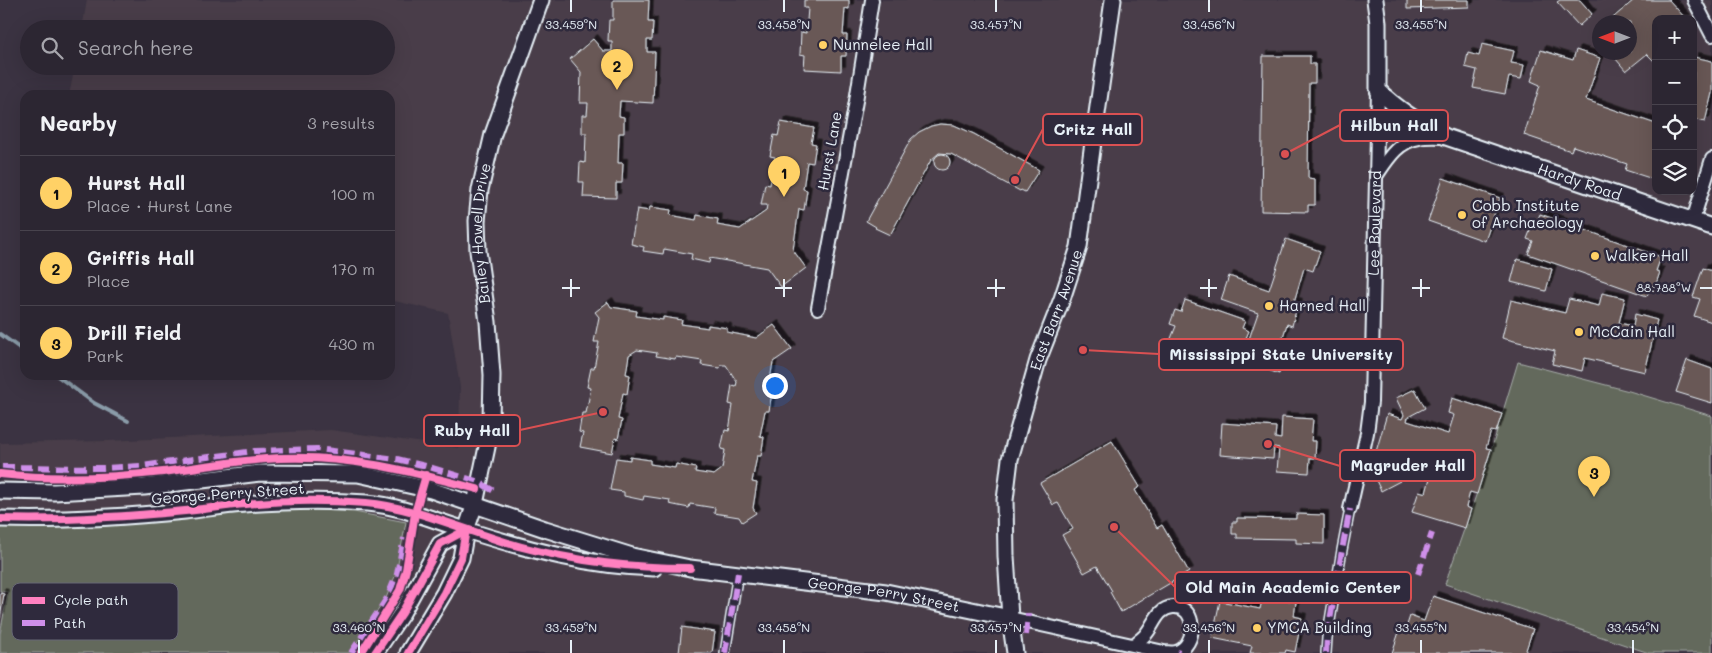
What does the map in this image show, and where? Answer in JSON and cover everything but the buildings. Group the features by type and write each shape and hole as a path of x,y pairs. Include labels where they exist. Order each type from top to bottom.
{"street":[{"name":"Bailey Howell Drive","path":"466,530 474,504 491,420 492,375 488,322 478,251 477,221 480,190 493,134 541,0"},
{"name":"Hurst Lane","path":"818,308 856,101 872,0"},
{"name":"East Barr Avenue","path":"1015,653 1010,618 1006,556 1005,500 1010,459 1043,344 1062,299 1079,247 1113,0"},
{"name":"Lee Boulevard","path":"1326,653 1342,550 1367,434 1371,402 1378,90 1378,23 1375,0"},
{"path":"1694,0 1712,34"},
{"name":"Hardy Road","path":"1378,90 1392,104 1416,122 1446,137 1712,227"},
{"name":"Hardy Road","path":"1375,177 1390,154 1405,143 1419,138 1446,137"},
{"path":"1693,220 1712,159"},
{"name":"George Perry Street","path":"0,491 54,492 144,487 260,473 358,474 431,490 632,556 690,568"},
{"name":"George Perry Street","path":"0,519 93,519 246,504 323,501 368,503 420,514 522,547 578,560 636,567 690,568 886,592 1164,652 1178,653 1186,646 1192,630 1190,615 1174,607 1165,609 1159,614 1147,634 1134,645"},
{"path":"375,653 402,613 440,544 466,530"},
{"path":"408,653 444,593 461,558 466,530"},
{"path":"725,653 738,573"}],"shaded area":[{"path":"87,0 1712,0 1712,653 0,653 0,443 109,441 331,430 459,448 460,387 448,313 395,301 395,90 70,90 73,75 395,75 395,20 84,20"}],"green space":[{"path":"1518,362 1629,391 1712,416 1712,653 1649,653 1445,584 1486,467"},
{"path":"300,509 354,512 406,522 396,574 386,598 350,653 0,653 0,634 8,592 0,591 0,527 103,526"}],"waterway":[{"path":"0,334 20,348"},
{"path":"63,380 94,403 128,421"}],"marked path":[{"path":"2,467 103,468 141,466 255,451 317,449 397,459 426,466 479,482 497,493"},
{"path":"1326,653 1350,509"},
{"path":"1418,574 1432,533"},
{"path":"351,653 387,598 397,574 404,538"},
{"path":"725,653 738,573"},
{"path":"1026,635 1028,614"}],"cycle path":[{"path":"0,474 61,478 122,476 251,460 306,458 331,459 404,470 477,489"},
{"path":"361,653 400,590 406,570 415,513 426,475"},
{"path":"0,519 116,517 275,502 321,501 366,503 425,515 503,542 564,557 648,567 690,568"},
{"path":"375,653 402,613 440,544 466,530"},
{"path":"408,653 444,593 461,558 466,530"}],"place":[{"name":"Nunnelee Hall","path":"823,45"},
{"name":"Griffis Hall","path":"617,90"},
{"name":"Hilbun Hall","path":"1285,154"},
{"name":"Critz Hall","path":"1015,180"},
{"name":"Hurst Hall","path":"784,197"},
{"name":"Cobb Institute of Archaeology","path":"1462,215"},
{"name":"Walker Hall","path":"1595,256"},
{"name":"Harned Hall","path":"1269,306"},
{"name":"McCain Hall","path":"1579,332"},
{"name":"Mississippi State University","path":"1083,350"},
{"name":"Ruby Hall","path":"603,412"},
{"name":"Magruder Hall","path":"1268,444"},
{"name":"Drill Field","path":"1594,497"},
{"name":"Old Main Academic Center","path":"1114,527"},
{"name":"YMCA Building","path":"1257,628"}]}
